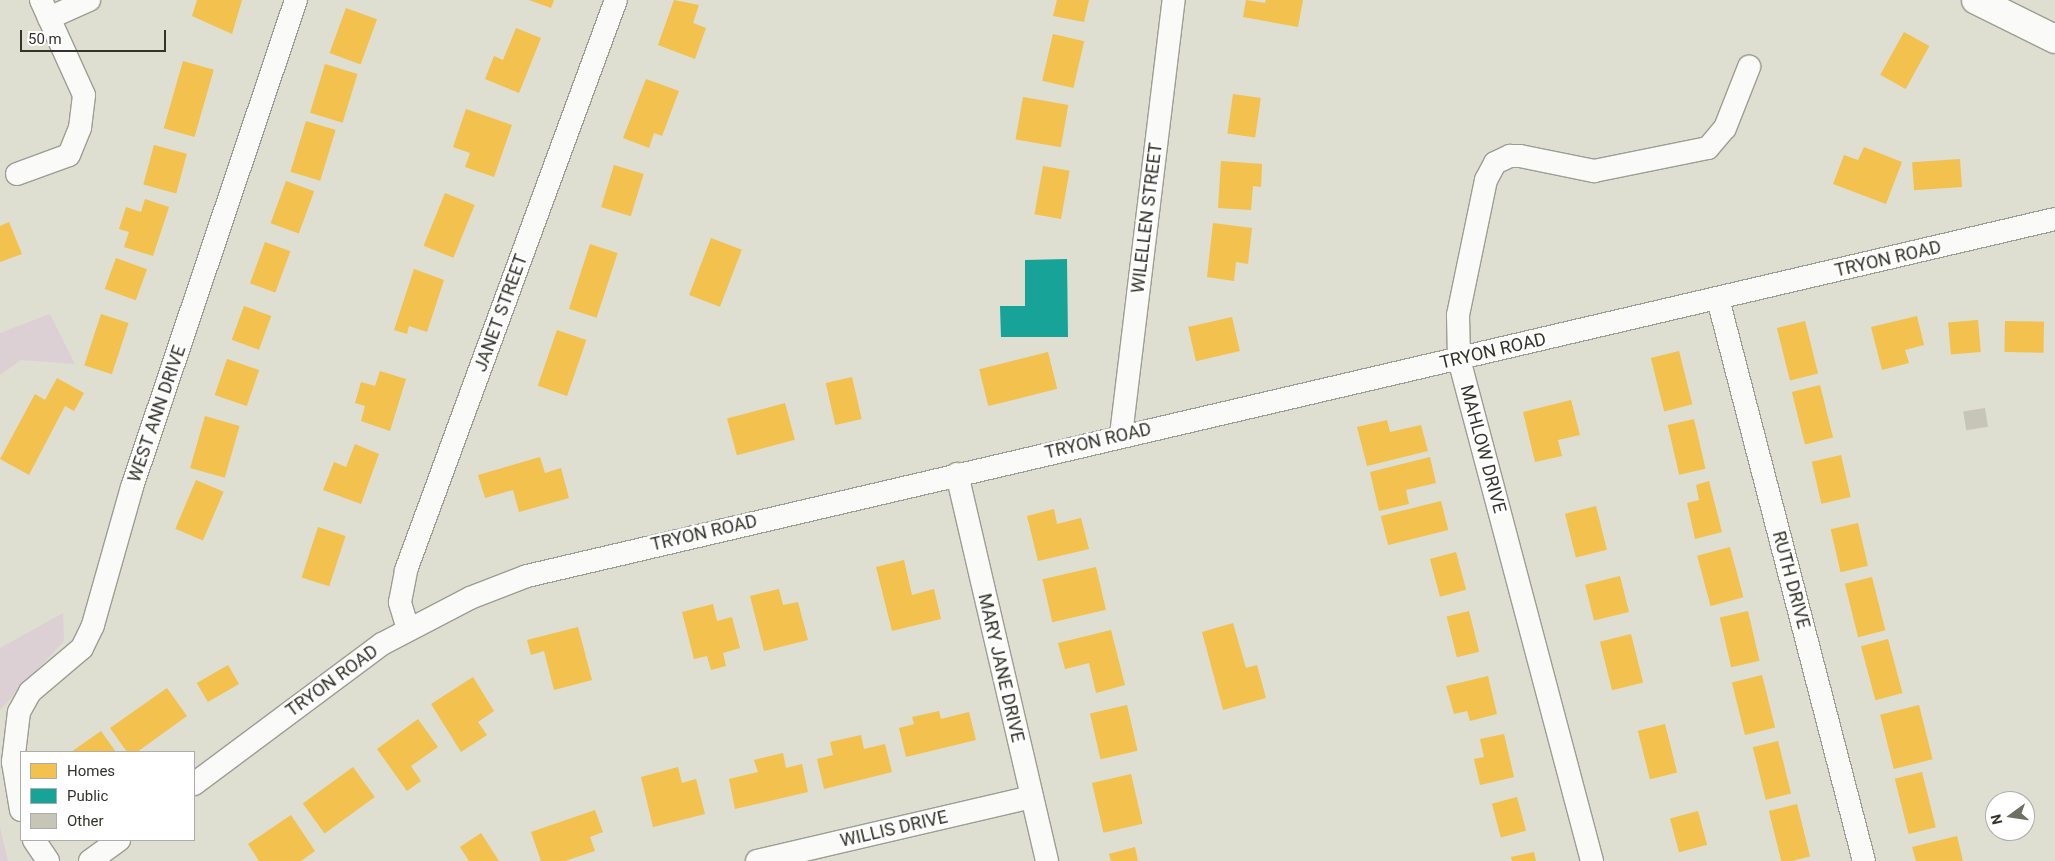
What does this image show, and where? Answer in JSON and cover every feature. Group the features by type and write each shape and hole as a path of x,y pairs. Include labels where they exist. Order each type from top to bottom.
{"main road":[{"path":"1976,0 2055,39"}],"street":[{"path":"17,174 69,155 80,128 84,95 45,9 89,0"},
{"name":"WEST ANN DRIVE","path":"20,804 13,762 19,712 30,692 82,648 93,625 132,487 296,0"},
{"name":"JANET STREET","path":"408,629 400,602 406,570 616,0"},
{"name":"WILELLEN STREET","path":"1121,436 1174,0"},
{"name":"MAHLOW DRIVE","path":"1592,861 1459,358 1458,315 1486,180 1495,163 1510,156 1520,156 1594,171 1708,148 1726,128 1749,67"},
{"name":"TRYON ROAD","path":"195,783 360,660 408,629 497,586 544,571 2055,219"},
{"name":"RUTH DRIVE","path":"1718,299 1864,861"},
{"name":"MARY JANE DRIVE","path":"956,474 1047,861"},
{"name":"WILLIS DRIVE","path":"757,861 1031,797"},
{"path":"35,841 48,861"},
{"path":"90,861 118,841"}],"shaded area":[{"path":"50,314 75,364 21,360 0,375 0,333"},
{"path":"63,613 64,641 0,710 0,648"},
{"path":"0,827 8,861 0,861"}],"building: Homes":[{"path":"197,0 242,0 232,34 192,16"},
{"path":"529,0 554,0 551,8"},
{"path":"674,0 699,5 693,23 706,28 695,59 658,45"},
{"path":"1057,0 1089,0 1084,22 1053,16"},
{"path":"1246,0 1265,3 1266,0 1303,0 1298,27 1243,17"},
{"path":"346,8 377,19 361,64 330,53"},
{"path":"516,28 541,38 519,93 485,79 494,56 503,60"},
{"path":"1904,32 1929,46 1906,89 1880,75"},
{"path":"1053,34 1084,41 1073,88 1042,81"},
{"path":"183,61 214,70 194,137 164,128"},
{"path":"325,64 358,74 343,123 310,113"},
{"path":"646,79 679,91 662,136 654,133 649,148 623,138"},
{"path":"1233,94 1261,98 1255,138 1227,134"},
{"path":"1023,97 1068,105 1061,147 1016,139"},
{"path":"466,109 512,125 494,177 465,167 470,153 453,147"},
{"path":"306,121 336,130 320,181 291,172"},
{"path":"154,145 187,154 176,193 143,185"},
{"path":"1864,147 1902,162 1886,204 1833,184 1844,155 1858,160"},
{"path":"1960,159 1962,187 1914,190 1912,162"},
{"path":"1221,161 1262,164 1261,187 1253,186 1251,210 1218,208"},
{"path":"614,165 644,174 631,216 601,207"},
{"path":"1043,166 1070,171 1061,219 1034,214"},
{"path":"286,181 314,191 299,234 271,223"},
{"path":"445,193 475,205 453,258 424,246"},
{"path":"145,199 169,207 153,256 124,247 129,232 119,229 126,207 141,212"},
{"path":"9,222 22,254 0,262 0,226"},
{"path":"1213,223 1252,228 1248,264 1236,262 1234,281 1207,277"},
{"path":"711,238 742,250 720,307 689,295"},
{"path":"265,242 290,251 275,293 250,283"},
{"path":"590,244 618,253 597,318 569,309"},
{"path":"116,258 147,269 136,300 105,289"},
{"path":"414,269 444,280 427,332 409,326 407,334 394,330"},
{"path":"244,306 271,316 259,350 232,340"},
{"path":"101,314 129,323 112,374 84,365"},
{"path":"1917,316 1924,345 1905,350 1909,363 1882,370 1871,327"},
{"path":"1232,317 1240,351 1196,361 1188,327"},
{"path":"1978,320 1981,352 1951,354 1948,323"},
{"path":"1805,321 1818,373 1790,380 1777,328"},
{"path":"2005,321 2044,322 2043,353 2004,352"},
{"path":"557,330 586,340 567,396 538,386"},
{"path":"1679,351 1692,404 1664,411 1651,358"},
{"path":"1048,352 1057,389 988,406 979,369"},
{"path":"227,359 259,370 247,406 215,395"},
{"path":"380,371 406,379 390,431 361,421 365,406 355,403 361,382 375,386"},
{"path":"852,377 862,419 835,425 826,383"},
{"path":"57,378 84,393 74,411 65,406 29,475 0,459 35,394 45,400"},
{"path":"1820,385 1833,437 1805,444 1792,392"},
{"path":"1571,400 1580,435 1558,440 1562,456 1535,462 1523,412"},
{"path":"785,403 795,440 737,455 727,419"},
{"path":"205,416 240,426 225,478 190,468"},
{"path":"1694,419 1705,469 1679,475 1668,425"},
{"path":"1387,420 1390,432 1421,425 1428,451 1367,466 1357,427"},
{"path":"355,444 379,454 361,504 323,490 334,462 346,467"},
{"path":"1841,455 1851,497 1821,504 1812,462"},
{"path":"540,457 545,473 561,468 569,498 519,512 513,490 485,498 478,475"},
{"path":"1430,457 1436,483 1406,490 1409,504 1379,511 1370,472"},
{"path":"196,480 224,492 203,541 175,529"},
{"path":"1709,481 1722,532 1695,539 1687,503 1699,500 1696,485"},
{"path":"1441,501 1448,530 1388,545 1381,516"},
{"path":"1596,506 1607,550 1576,557 1565,514"},
{"path":"1054,509 1057,524 1081,518 1089,549 1038,561 1027,516"},
{"path":"1858,523 1868,566 1841,572 1831,529"},
{"path":"318,527 346,536 329,586 302,577"},
{"path":"1730,547 1743,597 1711,606 1697,556"},
{"path":"1456,552 1466,590 1440,597 1430,559"},
{"path":"904,560 912,595 934,589 941,619 892,631 876,567"},
{"path":"1096,567 1106,610 1052,622 1042,579"},
{"path":"1620,576 1629,612 1594,621 1585,585"},
{"path":"1872,577 1885,630 1858,637 1845,584"},
{"path":"779,589 783,605 798,602 808,640 764,651 750,596"},
{"path":"713,604 717,621 732,617 740,648 723,653 726,666 711,670 707,656 694,659 682,612"},
{"path":"1469,611 1479,652 1457,657 1447,617"},
{"path":"1748,611 1759,661 1731,667 1720,618"},
{"path":"1233,623 1246,668 1257,665 1266,698 1223,710 1202,632"},
{"path":"578,627 592,680 554,690 544,651 531,655 527,640"},
{"path":"1111,630 1125,685 1096,693 1089,663 1065,669 1058,643"},
{"path":"1631,634 1643,683 1612,690 1600,642"},
{"path":"1888,639 1902,693 1875,700 1861,646"},
{"path":"228,665 239,684 208,702 197,683"},
{"path":"1762,675 1775,727 1745,735 1732,682"},
{"path":"1488,676 1497,714 1470,721 1467,711 1454,714 1446,686"},
{"path":"473,677 494,711 478,722 487,735 461,752 431,704"},
{"path":"167,688 187,716 138,751 126,751 110,728"},
{"path":"1127,705 1138,751 1101,759 1090,714"},
{"path":"1919,705 1933,759 1894,769 1880,715"},
{"path":"939,711 941,719 969,712 976,740 906,757 899,728 914,724 912,717"},
{"path":"418,719 438,747 411,766 421,781 407,791 377,749"},
{"path":"1665,724 1677,773 1650,779 1638,731"},
{"path":"101,731 115,751 72,751"},
{"path":"1504,734 1514,777 1480,785 1474,759 1484,757 1480,739"},
{"path":"861,735 864,749 885,744 892,772 824,789 817,759 833,755 830,742"},
{"path":"1778,741 1791,793 1766,800 1753,747"},
{"path":"783,753 786,768 802,764 808,792 735,809 729,779 758,772 754,760"},
{"path":"353,767 375,797 325,833 303,803"},
{"path":"678,767 682,783 696,779 705,814 653,827 641,777"},
{"path":"1922,772 1936,827 1909,834 1895,779"},
{"path":"1131,774 1142,824 1103,833 1092,783"},
{"path":"1517,797 1526,831 1501,838 1492,804"},
{"path":"1797,804 1810,856 1792,861 1781,861 1769,811"},
{"path":"595,810 603,832 590,837 595,851 565,861 541,861 531,832"},
{"path":"1698,811 1707,845 1679,852 1670,819"},
{"path":"291,815 315,851 301,861 259,861 248,844"},
{"path":"481,833 499,861 469,861 460,847"},
{"path":"1957,836 1963,861 1916,861 1912,847"},
{"path":"1135,847 1138,861 1111,861 1109,854"},
{"path":"1534,852 1536,861 1512,861 1511,857"}],"building: Public":[{"path":"1067,259 1068,337 1001,337 1000,306 1025,306 1025,260"}],"building: Other":[{"path":"1985,408 1988,427 1966,430 1963,411"}]}
